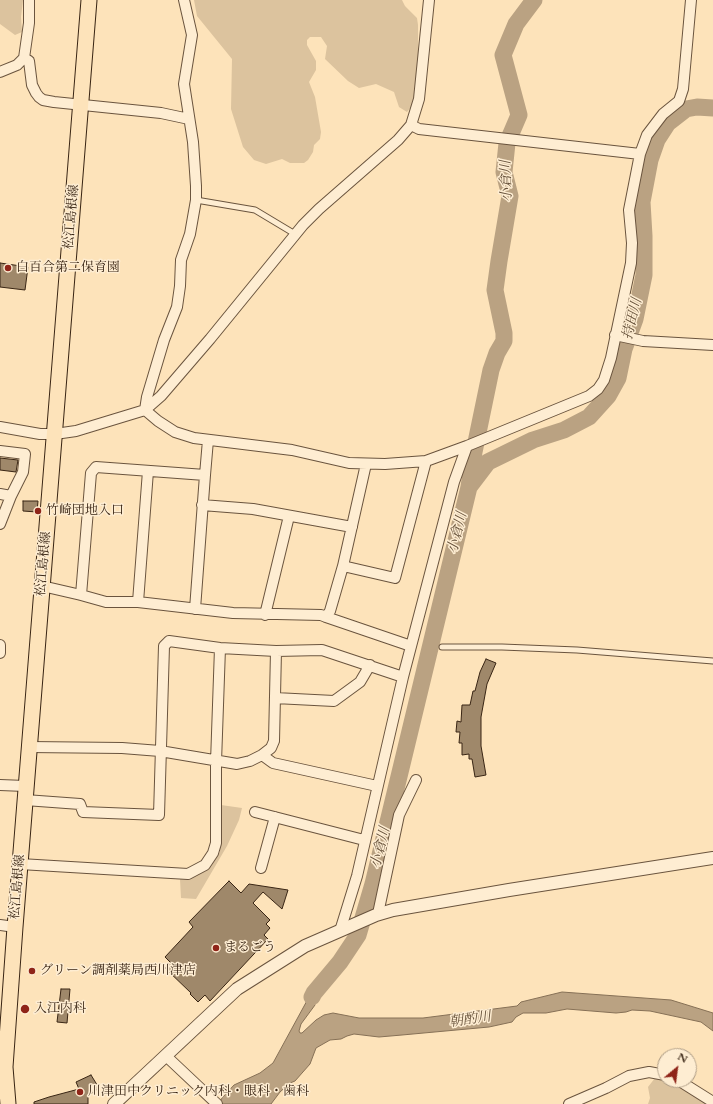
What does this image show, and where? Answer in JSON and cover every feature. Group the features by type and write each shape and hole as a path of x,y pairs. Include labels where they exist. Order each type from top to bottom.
{"main road":[{"name":"松江島根線","path":"8,1104 3,1067 90,0"}],"street":[{"path":"0,72 17,66 24,58 29,23 29,0"},
{"path":"145,410 147,397 164,340 177,307 180,286 181,260 190,234 196,200 196,168 184,84 192,35 184,0"},
{"path":"0,427 40,434 55,434 76,430 145,410 161,396 295,234 319,209 398,140 412,125 419,98 429,0"},
{"path":"145,410 175,432 194,438 292,450 349,464 385,464 426,461 590,396 598,389 604,380 617,335 631,263 632,243 629,210 640,154 647,134 663,114 679,102 683,89 691,0"},
{"path":"24,58 29,61 32,85 39,97 49,101 161,113 189,119"},
{"path":"412,125 419,129 640,154"},
{"path":"617,335 640,340 713,345"},
{"path":"194,608 208,440"},
{"path":"344,929 411,646 454,482 469,445"},
{"path":"0,451 25,454 23,472 11,496 0,524"},
{"path":"343,566 395,578 426,461"},
{"path":"326,617 330,611 343,566 366,464"},
{"path":"81,595 91,473 96,467 205,475"},
{"path":"138,602 148,471"},
{"path":"0,494 11,496"},
{"path":"202,505 253,509 352,527"},
{"path":"265,615 289,516"},
{"path":"42,586 106,602 138,602 233,613 265,615 321,615 411,646"},
{"path":"0,785 25,793 80,804 83,812 159,815 164,646 169,641 220,648 276,651 322,650 403,677"},
{"path":"0,645 0,653"},
{"path":"20,864 188,874 205,866 213,853 216,843 216,762 220,648"},
{"path":"29,747 122,748 160,752 216,762 237,764 250,761 262,755 271,748 274,741 276,651"},
{"path":"275,698 334,701 360,682 370,665"},
{"path":"262,755 274,762 377,786"},
{"path":"378,912 399,815 416,780"},
{"path":"255,812 364,840"},
{"path":"261,868 275,817"},
{"path":"114,1104 237,989 305,946 378,912 713,858"},
{"path":"0,925 15,926"},
{"path":"166,1056 215,1102"},
{"path":"569,1104 629,1076 649,1072 657,1074"},
{"path":"691,1088 713,1102"}],"lane":[{"path":"196,200 254,210 295,234"},
{"path":"442,647 502,647 577,650 713,661"}],"shaded area":[{"path":"0,0 23,0 21,17 22,32 15,35 0,24"},
{"path":"194,0 402,0 405,6 417,18 418,25 416,92 412,106 407,112 399,107 394,92 376,84 359,88 348,81 325,59 327,46 321,37 310,37 307,40 307,45 316,61 316,70 309,82 315,97 321,132 320,139 314,145 313,152 308,160 304,163 290,163 282,159 266,164 254,160 243,147 231,109 232,59 197,16"},
{"path":"221,805 242,808 239,820 227,846 196,899 181,898 180,879 191,878 211,867 220,852"},
{"path":"655,1078 657,1078 657,1088 685,1088 711,1104 648,1104 650,1098 648,1087"}],"water":[{"name":"朝酌川","path":"331,975 318,992 314,1000 315,1005 301,1024 299,1031 300,1033 324,1015 333,1013 359,1018 423,1018 517,1006 521,1002 562,992 671,1000 713,1013 713,1031 701,1022 650,1011 632,1010 616,1013 567,1009 546,1013 523,1013 516,1017 512,1022 489,1027 379,1037 354,1034 341,1039 330,1040 316,1048 310,1064 295,1081 290,1083 280,1092 271,1104 219,1104 222,1098 234,1085 260,1073 273,1063 309,997 319,983"}],"building":[{"path":"0,263 28,267 25,290 0,287"},
{"path":"0,458 18,460 16,472 0,470"},
{"path":"23,501 38,501 37,512 23,511"},
{"path":"486,659 496,663 487,684 481,717 481,746 486,775 475,777 472,759 469,759 469,754 462,755 462,743 459,743 460,732 456,732 457,721 461,722 462,705 470,705 473,691 475,691 480,672"},
{"name":"まるごう","path":"229,881 241,893 249,884 288,890 282,909 263,892 253,903 270,920 266,924 270,928 264,935 268,939 210,1001 205,995 198,1002 190,994 191,993 165,968 171,963 165,957 193,927 189,922"},
{"path":"61,989 70,989 67,1023 57,1022"},
{"name":"川津田中クリニック内科・眼科・歯科","path":"91,1075 99,1088 88,1096 88,1104 34,1104 34,1102 49,1097 79,1089 76,1082"}],"waterway":[{"name":"小倉川","path":"312,997 340,962 358,935 373,884 469,487 474,452 491,370 497,353 504,341 504,333 495,290 510,196 504,172 507,143 519,115 503,55 516,24 534,0"},
{"name":"持田川","path":"469,487 488,462 533,440 564,430 589,417 608,396 618,378 624,349 635,319 644,275 642,202 650,160 657,140 668,123 686,109 697,107 713,108"}],"place":[{"name":"白百合第二保育園","path":"8,268"},
{"name":"竹崎団地入口","path":"38,511"},
{"name":"まるごう","path":"216,948"},
{"name":"グリーン調剤薬局西川津店","path":"32,971"},
{"name":"入江内科","path":"25,1009"},
{"name":"川津田中クリニック内科・眼科・歯科","path":"80,1092"}]}
